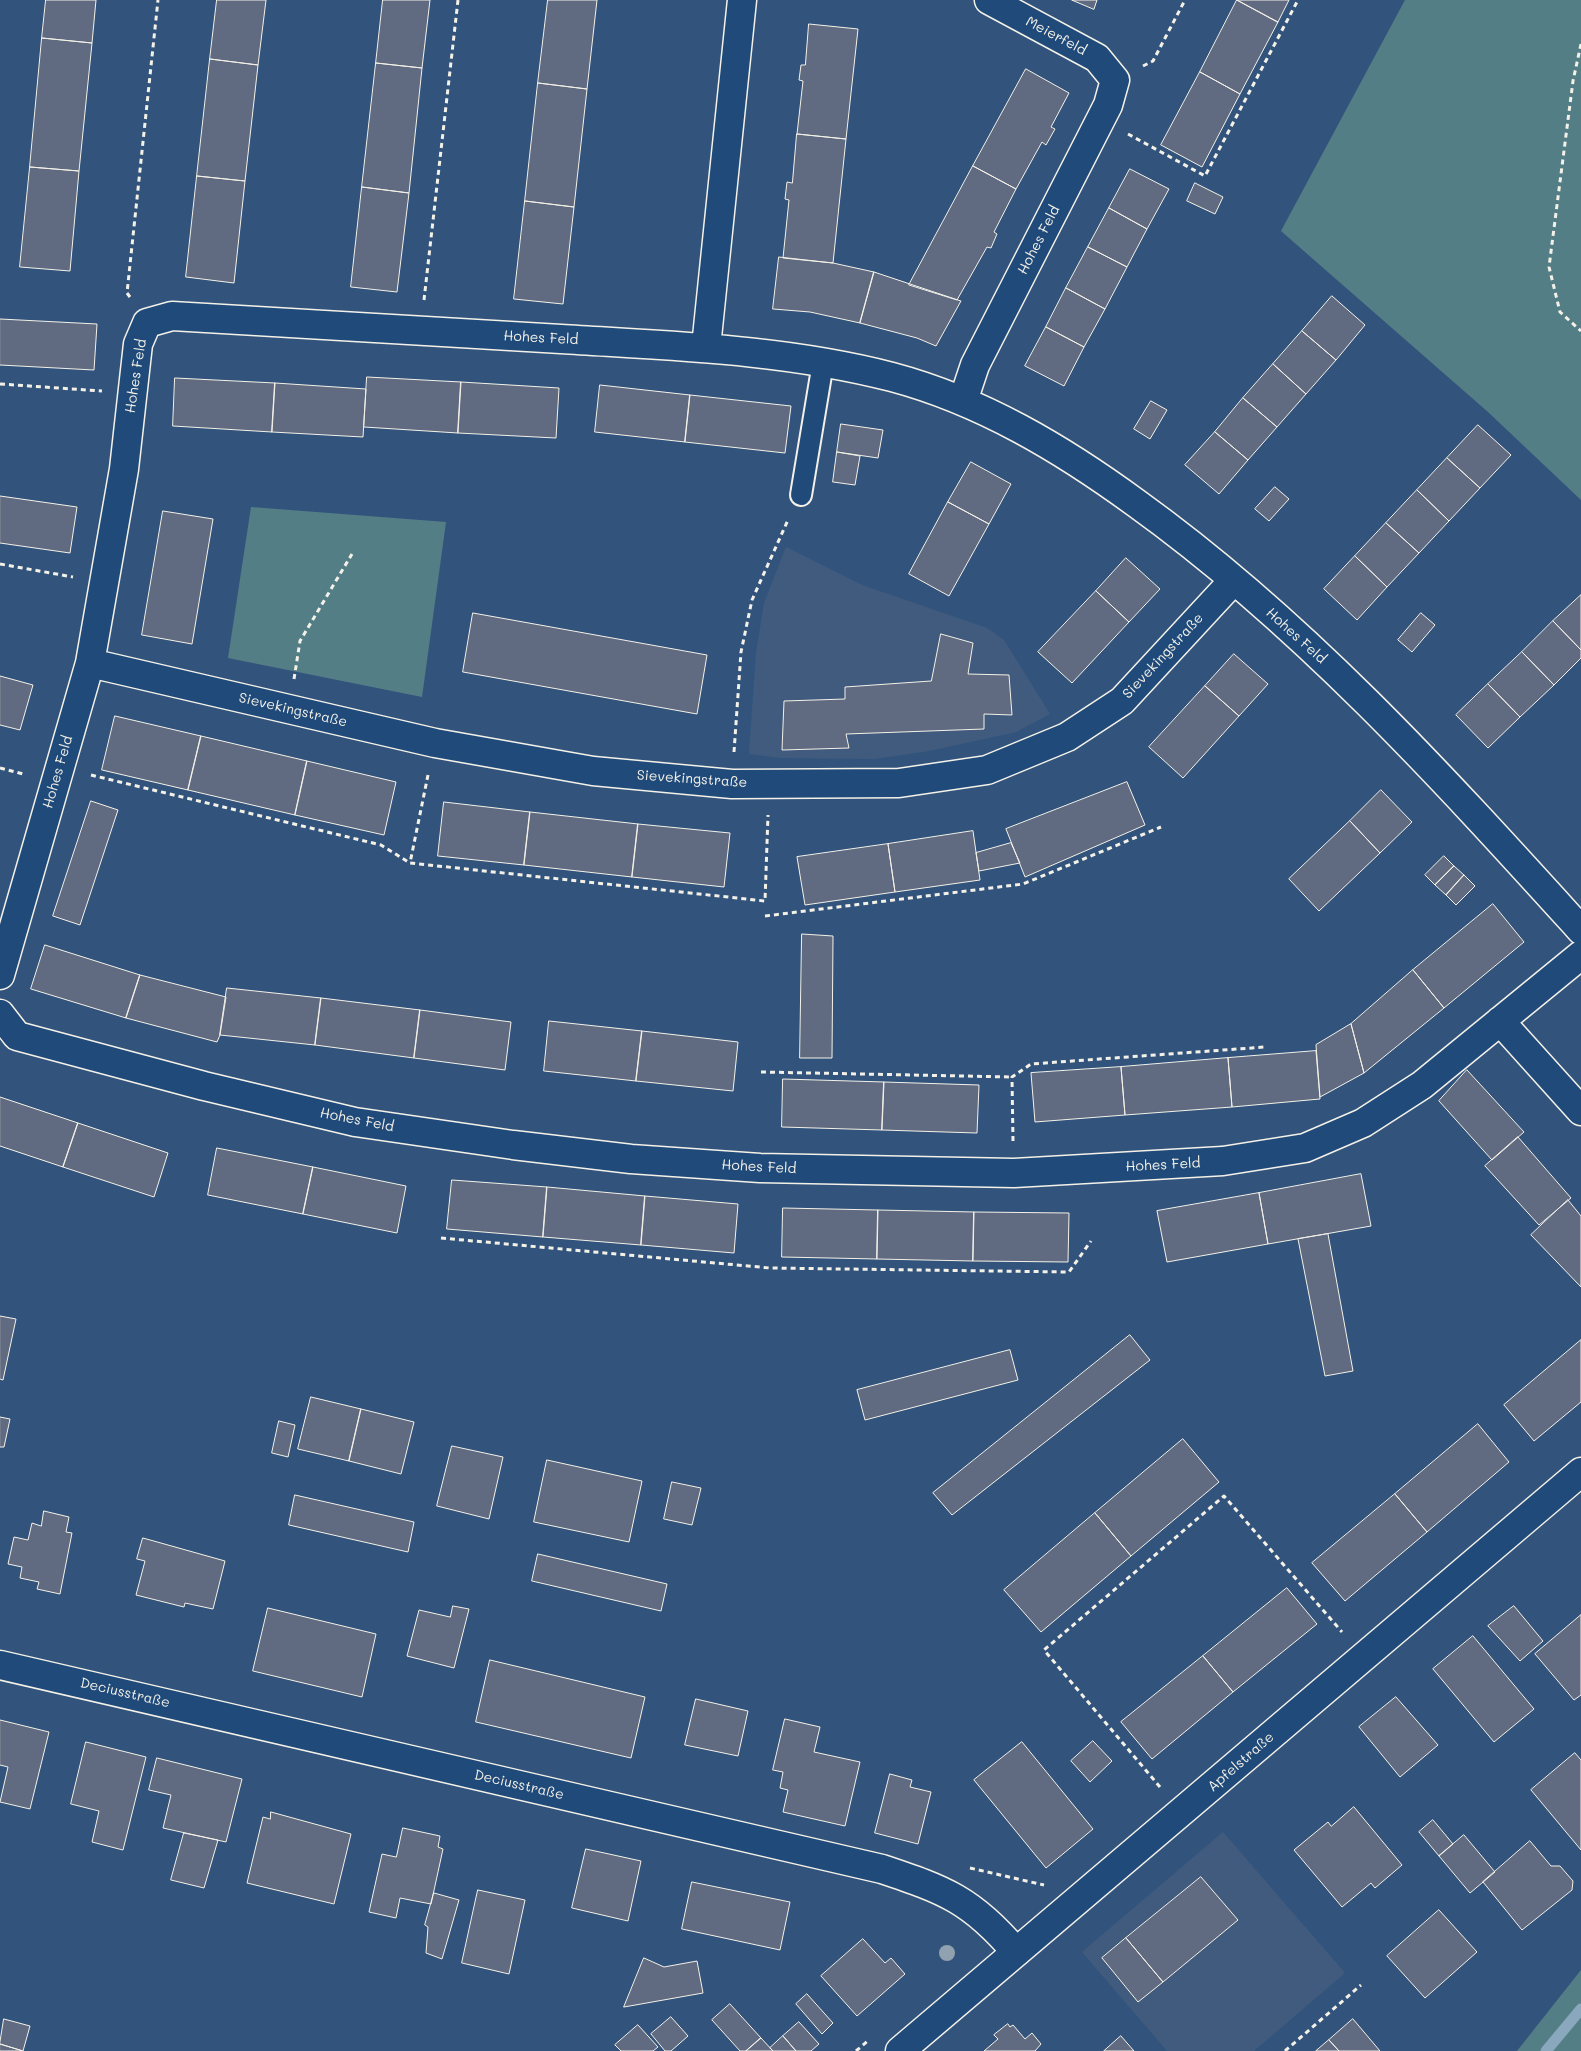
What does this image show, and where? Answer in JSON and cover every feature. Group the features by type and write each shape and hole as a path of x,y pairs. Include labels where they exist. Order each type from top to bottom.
{"street":[{"path":"706,347 742,0"},
{"name":"Meierfeld","path":"988,0 1097,58 1116,80"},
{"name":"Hohes Feld","path":"964,401 975,365 1100,120 1116,80"},
{"name":"Hohes Feld","path":"0,975 90,663 124,469 138,344 147,323 172,316 706,347 822,362 893,377 964,401 1028,432 1092,471 1195,545 1342,677 1468,806 1581,930"},
{"name":"Sievekingstraße","path":"90,663 435,743 594,771 768,785 899,783 988,770 1066,737 1122,701 1234,580"},
{"name":"Hohes Feld","path":"0,1014 17,1036 204,1086 355,1122 631,1160 760,1168 1014,1174 1223,1161 1305,1148 1363,1123 1422,1085 1581,955"},
{"path":"1500,1021 1581,1111"},
{"name":"Apfelstraße","path":"900,2051 1581,1472"},
{"name":"Deciusstraße","path":"0,1665 882,1869 939,1888 971,1906 998,1930 1016,1952"}],"lane":[{"path":"801,495 822,362"}],"path":[{"path":"147,323 127,293 158,0"},
{"path":"421,331 458,0"},
{"path":"1116,80 1153,61 1185,0"},
{"path":"1100,120 1205,176 1298,0"},
{"path":"1581,44 1573,81 1549,267 1560,312 1581,331"},
{"path":"0,384 132,392"},
{"path":"735,741 741,652 752,600 801,495"},
{"path":"288,710 300,641 352,554"},
{"path":"0,564 105,582"},
{"path":"410,863 435,743"},
{"path":"60,767 381,845 410,863 765,902 768,785"},
{"path":"765,916 1023,884 1162,827"},
{"path":"761,1072 1012,1077 1031,1064 1265,1047"},
{"path":"1012,1077 1014,1174"},
{"path":"441,1238 770,1268 1069,1272 1091,1241"},
{"path":"1181,1813 1044,1650 1224,1496 1347,1637"},
{"path":"1285,2051 1361,1985"}],"shaded area":[{"path":"786,547 862,585 987,628 1004,640 1050,714 1016,732 929,751 874,759 782,758 749,754 756,653 764,603"},
{"path":"1223,1832 1345,1973 1254,2051 1167,2051 1082,1952"}],"green space":[{"path":"1405,0 1581,0 1581,500 1488,412 1281,231"},
{"path":"251,507 446,522 422,697 228,658"},
{"path":"1581,1970 1581,2051 1517,2051"}],"building":[{"path":"46,0 96,0 92,43 42,38"},
{"path":"217,0 266,0 258,65 210,59"},
{"path":"383,0 430,0 422,68 376,63"},
{"path":"548,0 597,0 587,89 538,83"},
{"path":"1072,0 1097,0 1094,9"},
{"path":"1237,0 1278,22 1240,94 1200,72"},
{"path":"1237,0 1289,0 1278,22"},
{"path":"809,24 858,29 846,139 797,134 803,81 799,80 801,65 805,65"},
{"path":"42,38 92,43 79,171 30,167"},
{"path":"210,59 258,65 245,181 197,176"},
{"path":"376,63 422,68 409,193 362,187"},
{"path":"1026,69 1069,93 1051,127 1055,129 1046,145 1042,142 1016,189 973,166"},
{"path":"1200,72 1240,94 1202,167 1161,145"},
{"path":"538,83 587,89 574,207 525,201"},
{"path":"797,134 846,139 833,263 783,258 789,200 785,199 787,182 792,183"},
{"path":"973,166 1016,189 994,232 997,234 991,248 987,247 957,300 909,285"},
{"path":"30,167 79,171 70,271 20,267"},
{"path":"1130,169 1169,189 1147,229 1109,208"},
{"path":"197,176 245,181 234,283 186,277"},
{"path":"1195,183 1223,197 1215,214 1187,201"},
{"path":"362,187 409,193 397,292 351,287"},
{"path":"525,201 574,207 563,304 514,299"},
{"path":"1109,208 1147,229 1127,267 1088,247"},
{"path":"1088,247 1127,267 1105,309 1066,288"},
{"path":"779,257 833,263 874,272 860,323 810,312 773,309"},
{"path":"874,272 961,301 936,346 917,338 860,323"},
{"path":"1066,288 1105,309 1084,347 1046,327"},
{"path":"1332,296 1365,325 1336,360 1302,331"},
{"path":"0,319 97,324 94,370 0,365"},
{"path":"1046,327 1084,347 1064,386 1025,366"},
{"path":"1302,331 1336,360 1306,394 1273,364"},
{"path":"1273,364 1306,394 1277,427 1243,398"},
{"path":"367,377 461,382 458,433 364,427"},
{"path":"175,378 275,383 272,432 173,426"},
{"path":"461,382 559,388 556,438 458,433"},
{"path":"275,383 366,389 363,437 272,432"},
{"path":"600,385 690,395 685,442 595,432"},
{"path":"690,395 791,406 785,453 685,442"},
{"path":"1243,398 1277,427 1248,460 1215,432"},
{"path":"1151,401 1167,410 1150,439 1134,429"},
{"path":"841,424 883,430 878,458 837,452"},
{"path":"1478,425 1511,455 1480,488 1447,458"},
{"path":"1215,432 1248,460 1219,494 1185,465"},
{"path":"837,452 860,456 855,485 833,482"},
{"path":"1447,458 1480,488 1449,521 1417,490"},
{"path":"971,462 1011,484 989,524 948,502"},
{"path":"1275,487 1289,499 1269,521 1255,509"},
{"path":"1417,490 1449,521 1419,553 1386,523"},
{"path":"0,496 77,507 70,553 0,543"},
{"path":"948,502 989,524 949,596 909,574"},
{"path":"163,511 213,519 192,644 142,635"},
{"path":"1386,523 1419,553 1387,587 1355,556"},
{"path":"1355,556 1387,587 1357,620 1324,589"},
{"path":"1126,558 1160,589 1129,622 1096,591"},
{"path":"1096,591 1129,622 1072,683 1038,652"},
{"path":"1581,595 1581,650 1553,621"},
{"path":"473,613 707,655 697,714 463,672"},
{"path":"1421,613 1435,625 1412,652 1398,640"},
{"path":"1553,621 1581,650 1581,658 1554,685 1522,652"},
{"path":"941,634 973,643 968,674 1009,675 1012,715 984,714 984,729 846,734 849,748 782,750 784,701 845,699 845,687 931,681"},
{"path":"1522,652 1554,685 1520,717 1488,684"},
{"path":"1234,654 1268,684 1239,716 1205,686"},
{"path":"0,676 33,685 20,730 0,725"},
{"path":"1488,684 1520,717 1488,748 1456,715"},
{"path":"1205,686 1239,716 1183,778 1149,747"},
{"path":"115,716 201,736 188,790 102,770"},
{"path":"201,736 307,761 295,815 188,790"},
{"path":"307,761 396,782 384,835 295,815"},
{"path":"1127,782 1145,825 1025,877 1006,829"},
{"path":"1381,790 1412,822 1380,853 1350,821"},
{"path":"91,801 118,810 80,925 53,916"},
{"path":"444,802 530,812 524,865 438,856"},
{"path":"530,812 638,824 632,877 524,865"},
{"path":"1350,821 1380,853 1319,911 1289,879"},
{"path":"638,824 730,833 724,887 632,877"},
{"path":"973,831 980,880 895,892 888,844"},
{"path":"1011,843 1020,863 979,871 976,853"},
{"path":"888,844 895,892 805,905 797,857"},
{"path":"1444,856 1454,866 1435,885 1425,875"},
{"path":"1454,866 1464,875 1446,895 1435,885"},
{"path":"1464,875 1475,886 1456,905 1446,895"},
{"path":"1493,904 1524,942 1444,1008 1413,970"},
{"path":"802,934 833,936 832,1058 800,1058"},
{"path":"45,945 140,975 126,1018 31,989"},
{"path":"1413,970 1444,1008 1364,1073 1351,1024"},
{"path":"140,975 226,997 220,1035 217,1042 126,1018"},
{"path":"227,988 321,998 315,1045 220,1035"},
{"path":"321,998 420,1010 414,1058 315,1045"},
{"path":"420,1010 511,1022 505,1070 414,1058"},
{"path":"549,1021 642,1031 636,1081 544,1071"},
{"path":"1351,1024 1364,1073 1320,1097 1316,1045"},
{"path":"642,1031 738,1042 733,1091 636,1081"},
{"path":"1316,1051 1320,1099 1232,1107 1228,1058"},
{"path":"1228,1058 1232,1107 1125,1115 1121,1067"},
{"path":"1121,1067 1125,1115 1035,1122 1031,1073"},
{"path":"1467,1070 1524,1132 1492,1160 1439,1101"},
{"path":"783,1079 884,1082 882,1130 782,1127"},
{"path":"884,1082 979,1085 977,1133 882,1130"},
{"path":"0,1097 78,1123 63,1167 0,1146"},
{"path":"78,1123 168,1153 154,1197 63,1167"},
{"path":"1518,1137 1571,1198 1539,1225 1485,1166"},
{"path":"217,1148 313,1167 303,1214 208,1195"},
{"path":"313,1167 406,1186 397,1233 303,1214"},
{"path":"1361,1174 1371,1226 1268,1244 1259,1193"},
{"path":"452,1180 547,1187 543,1237 447,1229"},
{"path":"547,1187 645,1196 641,1245 543,1237"},
{"path":"1259,1193 1268,1244 1167,1262 1157,1211"},
{"path":"645,1196 738,1204 734,1253 641,1245"},
{"path":"1568,1200 1581,1216 1581,1287 1531,1235"},
{"path":"783,1208 878,1210 877,1259 782,1257"},
{"path":"878,1210 974,1212 973,1261 877,1259"},
{"path":"974,1212 1069,1213 1068,1262 973,1261"},
{"path":"1328,1234 1353,1371 1325,1376 1298,1239"},
{"path":"0,1316 16,1319 3,1380 0,1379"},
{"path":"1130,1335 1150,1360 952,1515 933,1493"},
{"path":"1581,1340 1581,1402 1534,1441 1504,1405"},
{"path":"1010,1350 1018,1380 865,1420 857,1390"},
{"path":"311,1397 361,1409 349,1461 298,1449"},
{"path":"361,1409 414,1422 401,1474 349,1461"},
{"path":"0,1417 10,1419 4,1447 0,1447"},
{"path":"279,1421 295,1425 288,1457 272,1453"},
{"path":"1478,1424 1509,1462 1427,1532 1395,1494"},
{"path":"1183,1439 1219,1482 1131,1556 1095,1513"},
{"path":"452,1446 503,1457 489,1519 437,1506"},
{"path":"547,1460 642,1481 629,1542 534,1522"},
{"path":"672,1482 701,1488 692,1525 664,1519"},
{"path":"1395,1494 1427,1532 1345,1601 1312,1563"},
{"path":"295,1495 414,1522 408,1552 289,1525"},
{"path":"44,1511 69,1517 66,1532 72,1533 60,1594 37,1589 39,1582 20,1578 22,1567 8,1564 14,1537 28,1540 32,1523 41,1526"},
{"path":"1095,1513 1131,1556 1041,1632 1004,1590"},
{"path":"143,1538 225,1561 213,1609 185,1603 184,1607 136,1595 145,1561 137,1559"},
{"path":"538,1554 667,1584 661,1611 532,1581"},
{"path":"1287,1588 1317,1624 1233,1692 1203,1656"},
{"path":"453,1606 469,1609 454,1668 407,1656 419,1610 450,1617"},
{"path":"1514,1606 1543,1641 1520,1661 1488,1626"},
{"path":"268,1608 376,1634 362,1697 253,1671"},
{"path":"1581,1615 1581,1695 1574,1700 1535,1654"},
{"path":"1473,1636 1534,1709 1494,1742 1433,1669"},
{"path":"1203,1656 1233,1692 1152,1759 1121,1722"},
{"path":"490,1660 645,1697 631,1758 476,1722"},
{"path":"1396,1697 1438,1745 1400,1777 1359,1727"},
{"path":"696,1699 748,1711 738,1756 685,1745"},
{"path":"785,1719 820,1727 814,1752 860,1762 845,1826 783,1812 788,1790 780,1788 783,1772 773,1770"},
{"path":"0,1720 49,1732 30,1809 0,1802 8,1767 0,1765"},
{"path":"1093,1741 1112,1761 1090,1782 1071,1761"},
{"path":"86,1742 146,1757 123,1850 92,1842 99,1811 71,1804"},
{"path":"1022,1742 1093,1829 1046,1868 974,1780"},
{"path":"1575,1753 1581,1760 1581,1850 1531,1790"},
{"path":"157,1758 242,1779 226,1842 163,1828 171,1795 149,1790"},
{"path":"890,1774 912,1780 910,1787 931,1792 918,1844 875,1833"},
{"path":"1354,1807 1402,1865 1375,1888 1371,1883 1342,1907 1294,1850 1328,1822 1331,1826"},
{"path":"271,1812 351,1834 334,1904 247,1883 263,1817 270,1819"},
{"path":"1433,1820 1453,1844 1439,1856 1419,1832"},
{"path":"403,1828 440,1836 438,1847 443,1849 431,1904 400,1898 396,1918 369,1912 382,1854 396,1857"},
{"path":"184,1833 218,1840 204,1888 171,1880"},
{"path":"1464,1835 1495,1872 1470,1893 1439,1856"},
{"path":"1530,1841 1551,1866 1560,1866 1573,1881 1572,1890 1522,1930 1483,1882"},
{"path":"586,1849 641,1861 628,1921 572,1908"},
{"path":"1201,1877 1238,1920 1163,1982 1126,1938"},
{"path":"692,1882 790,1902 780,1950 682,1929"},
{"path":"478,1890 525,1900 509,1974 462,1963"},
{"path":"434,1893 459,1900 442,1959 426,1953 428,1927 425,1925"},
{"path":"1439,1910 1477,1952 1425,1998 1387,1956"},
{"path":"1126,1938 1163,1982 1138,2002 1102,1958"},
{"path":"863,1939 885,1963 891,1958 905,1974 857,2016 821,1976"},
{"path":"644,1958 664,1967 697,1961 703,1993 624,2007"},
{"path":"807,1994 833,2023 822,2034 796,2004"},
{"path":"730,2004 761,2038 746,2051 740,2051 712,2020"},
{"path":"671,2017 688,2036 671,2051 665,2051 651,2034"},
{"path":"4,2019 30,2026 23,2051 0,2044"},
{"path":"1353,2019 1380,2051 1339,2051 1329,2040"},
{"path":"799,2022 819,2044 811,2051 796,2051 783,2036"},
{"path":"1008,2024 1010,2027 1013,2025 1025,2039 1032,2033 1041,2044 1035,2051 984,2051 998,2039 994,2035"},
{"path":"638,2025 658,2047 653,2051 621,2051 615,2045"},
{"path":"783,2036 796,2051 773,2051 770,2048"},
{"path":"1121,2036 1134,2051 1104,2051"},
{"path":"761,2038 773,2051 746,2051"},
{"path":"1329,2040 1339,2051 1316,2051"},
{"path":"0,2044 23,2051 0,2051"}],"waterway":[{"path":"1546,2051 1581,2009"}]}
